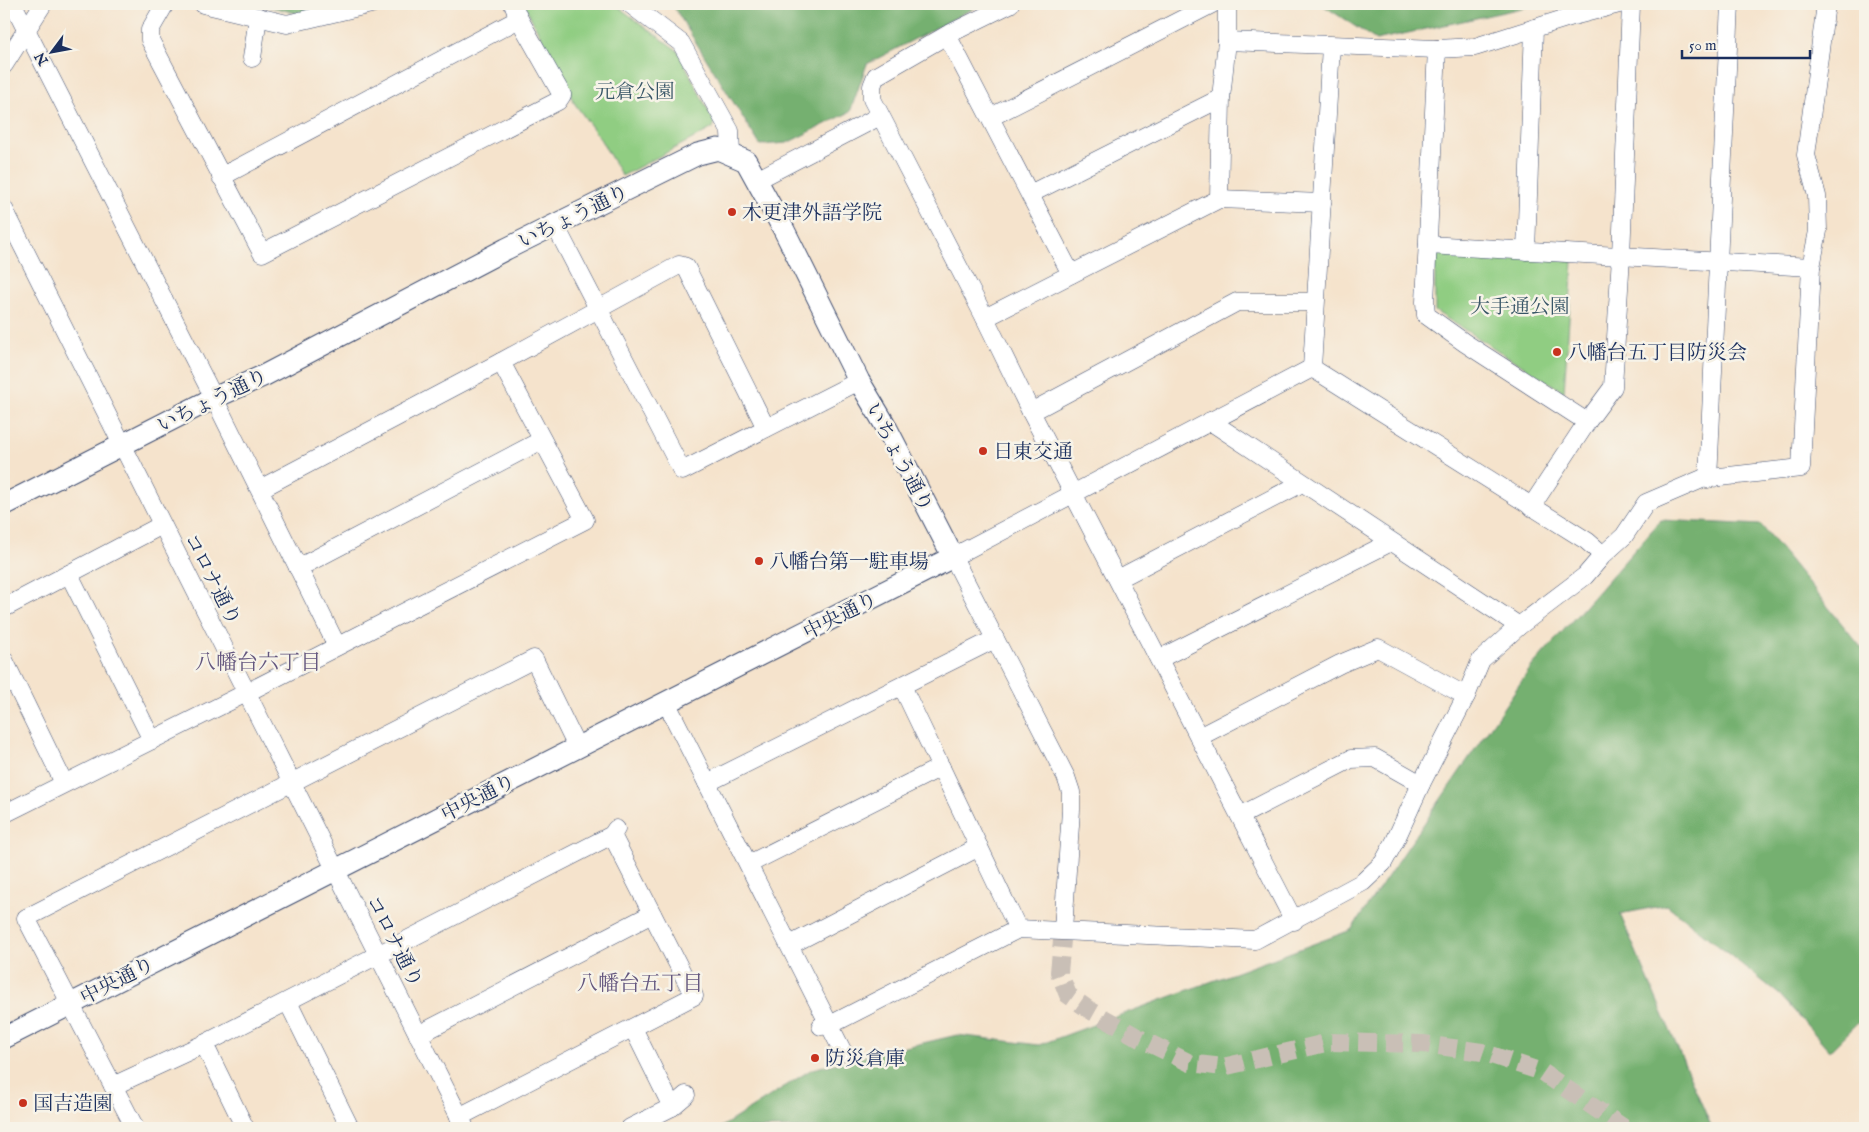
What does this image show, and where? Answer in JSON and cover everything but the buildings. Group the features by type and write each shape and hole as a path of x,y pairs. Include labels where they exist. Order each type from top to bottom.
{"street":[{"path":"13,4 338,646"},
{"path":"4,65 43,4"},
{"path":"165,4 150,30 150,40 221,176 262,253 558,101 562,95 516,11 221,176"},
{"path":"203,4 287,24 371,4"},
{"path":"630,4 681,43 730,131 731,154"},
{"path":"1010,4 947,35 876,76 872,86 872,99 985,318 1031,412 1294,921"},
{"path":"991,117 1212,4"},
{"path":"1219,199 1221,98 1227,41 1227,4"},
{"path":"1227,41 1437,50 1475,47 1619,4"},
{"path":"1531,506 1587,422 1613,387 1622,256 1631,4"},
{"path":"1708,478 1730,4"},
{"path":"826,1026 1018,929 1255,940 1294,921 1363,882 1383,862 1482,660 1519,626 1585,576 1603,555 1624,536 1646,503 1702,479 1801,468 1811,267 1818,230 1817,196 1806,155 1826,4"},
{"path":"252,58 258,17"},
{"path":"1526,250 1534,28"},
{"path":"947,35 1071,274"},
{"path":"1312,368 1331,46"},
{"path":"1437,50 1424,302 1426,315 1465,343 1587,422"},
{"path":"1030,194 1221,98"},
{"path":"757,180 880,116"},
{"name":"いちょう通り","path":"4,505 121,444 264,375 555,225 698,154 718,149 746,161 757,180 859,381 884,423 953,558"},
{"path":"985,318 1219,199 1322,203"},
{"name":"コロナ通り","path":"6,218 462,1123"},
{"path":"555,225 682,471 859,381"},
{"path":"1428,245 1811,267"},
{"path":"260,489 502,362 679,265 686,268 766,428"},
{"path":"1031,412 1237,302 1316,302"},
{"path":"4,814 584,520 502,362"},
{"path":"1063,930 1071,792 1066,777 953,558 1312,368"},
{"path":"1312,368 1587,541 1603,555"},
{"path":"1210,421 1519,626"},
{"path":"298,568 542,440"},
{"path":"1118,579 1302,483"},
{"path":"4,608 162,525"},
{"path":"1159,659 1391,542"},
{"name":"中央通り","path":"4,1038 953,558"},
{"path":"68,574 152,740"},
{"path":"707,783 995,639"},
{"path":"1199,737 1340,664 1378,648 1466,696"},
{"path":"135,1128 26,918 534,659 577,747"},
{"path":"4,660 64,783"},
{"path":"902,686 1018,929"},
{"path":"666,702 790,945 826,1026 843,1052"},
{"path":"1240,816 1350,759 1375,758 1421,784"},
{"path":"749,864 941,767"},
{"path":"114,1086 288,1002 614,832 652,914 694,996 462,1123"},
{"path":"790,945 979,847"},
{"path":"418,1035 652,914"},
{"path":"288,1002 350,1128"},
{"path":"630,1128 679,1101 633,1028"},
{"path":"204,1044 246,1128"}],"green space":[{"path":"260,4 336,4 299,14"},
{"name":"元倉公園","path":"524,4 614,4 678,51 714,122 713,128 622,176 599,137 575,104"},
{"path":"672,4 982,4 867,64 850,112 787,143 760,145"},
{"path":"1321,4 1540,4 1376,40"},
{"name":"大手通公園","path":"1435,252 1573,261 1564,392 1435,311"},
{"path":"1661,520 1761,525 1865,652 1865,1016 1830,1051 1780,995 1667,905 1620,914 1712,1128 720,1128 812,1069 957,1035 1039,1045 1351,930 1532,666"}],"tunnel":[{"path":"1063,930 1059,972 1068,995 1088,1009 1139,1038 1190,1063 1223,1067 1330,1042 1424,1044 1482,1052 1542,1072 1624,1128"}],"place":[{"name":"木更津外語学院","path":"732,212"},
{"name":"八幡台五丁目防災会","path":"1557,352"},
{"name":"日東交通","path":"983,451"},
{"name":"八幡台第一駐車場","path":"759,561"},
{"name":"防災倉庫","path":"815,1058"},
{"name":"国吉造園","path":"23,1103"}],"district":[{"name":"八幡台六丁目","path":"258,662"},
{"name":"八幡台五丁目","path":"640,983"}]}
